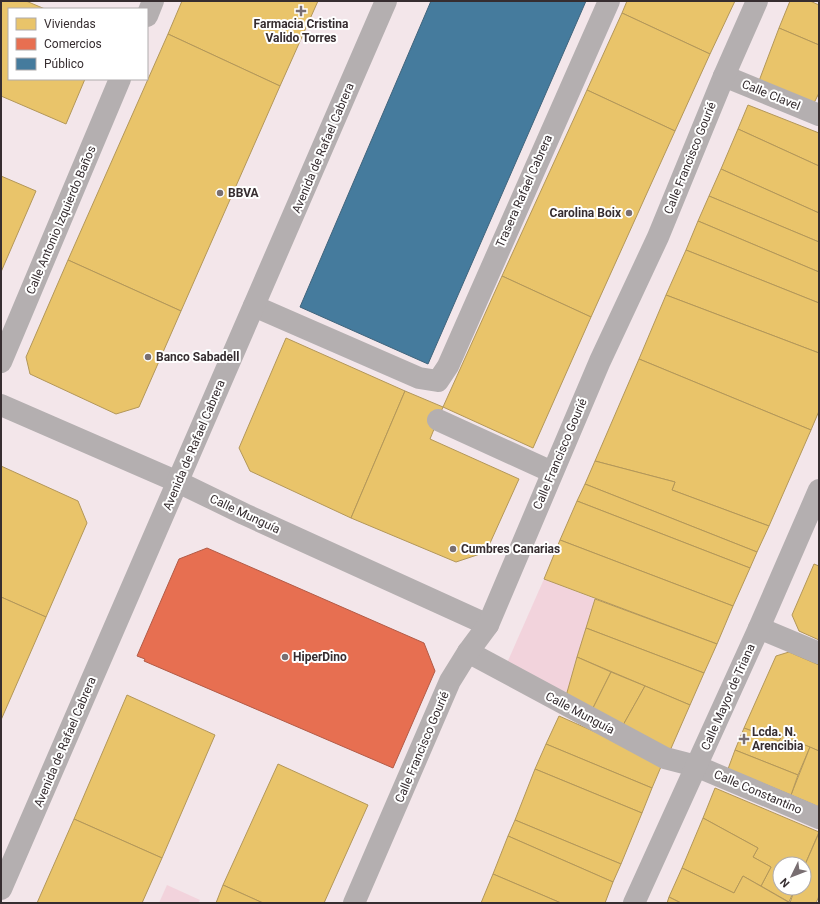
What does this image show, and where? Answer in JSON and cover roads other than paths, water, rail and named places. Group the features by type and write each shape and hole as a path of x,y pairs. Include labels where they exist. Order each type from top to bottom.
{"street":[{"path":"148,14 153,1"},
{"name":"Avenida de Rafael Cabrera","path":"1,889 386,1"},
{"name":"Trasera Rafael Cabrera","path":"254,306 419,378 438,381 448,366 609,1"},
{"name":"Calle Francisco Gourié","path":"354,903 450,681 468,652 488,625 600,361 658,237 724,76 757,1"},
{"name":"Calle Clavel","path":"724,76 819,115"},
{"name":"Calle Antonio Izquierdo Baños","path":"1,362 120,80"},
{"name":"Calle Munguía","path":"1,405 178,482 244,514 488,625"},
{"path":"438,420 552,472"},
{"name":"Calle Mayor de Triana","path":"634,903 759,628 819,490"},
{"path":"759,628 819,653"},
{"name":"Calle Munguía","path":"468,652 665,758 696,766"},
{"name":"Calle Constantino","path":"696,766 819,818"}],"place":[{"name":"Farmacia Cristina Valido Torres","path":"301,11"},
{"name":"BBVA","path":"220,193"},
{"name":"Carolina Boix","path":"629,213"},
{"name":"Banco Sabadell","path":"148,357"},
{"name":"Cumbres Canarias","path":"453,549"},
{"name":"HiperDino","path":"285,657"},
{"name":"Lcda. N. Arencibia","path":"744,739"}]}
